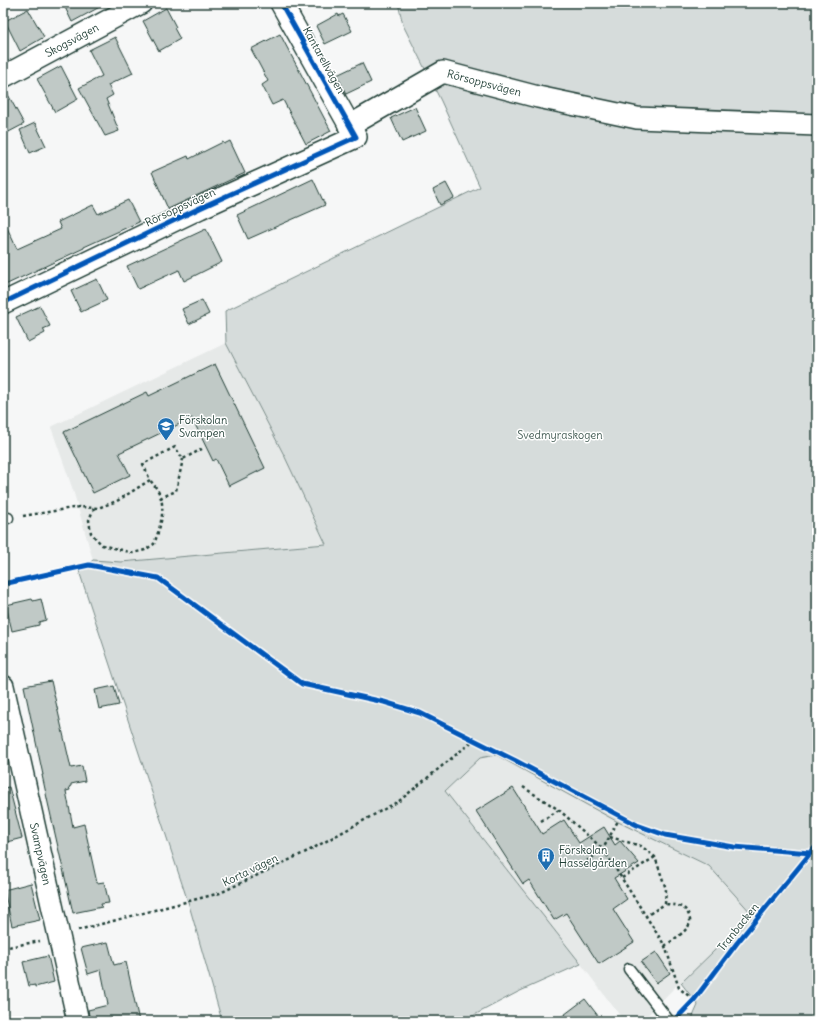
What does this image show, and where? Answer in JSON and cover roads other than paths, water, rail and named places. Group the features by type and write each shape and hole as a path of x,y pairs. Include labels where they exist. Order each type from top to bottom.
{"street":[{"name":"Skogsvägen","path":"3,77 141,3"},
{"name":"Kantarellvägen","path":"281,3 349,126"},
{"name":"Rörsoppsvägen","path":"3,303 200,208 356,137 349,126 443,72 538,97 636,118 817,125"},
{"name":"Svampvägen","path":"3,686 78,1021"}],"lane":[{"path":"629,969 670,1021"}],"place":[{"name":"Förskolan Svampen","path":"166,441"},
{"name":"Förskolan Hasselgården","path":"546,871"}],"park label":[{"name":"Svedmyraskogen","path":"560,435"}]}
